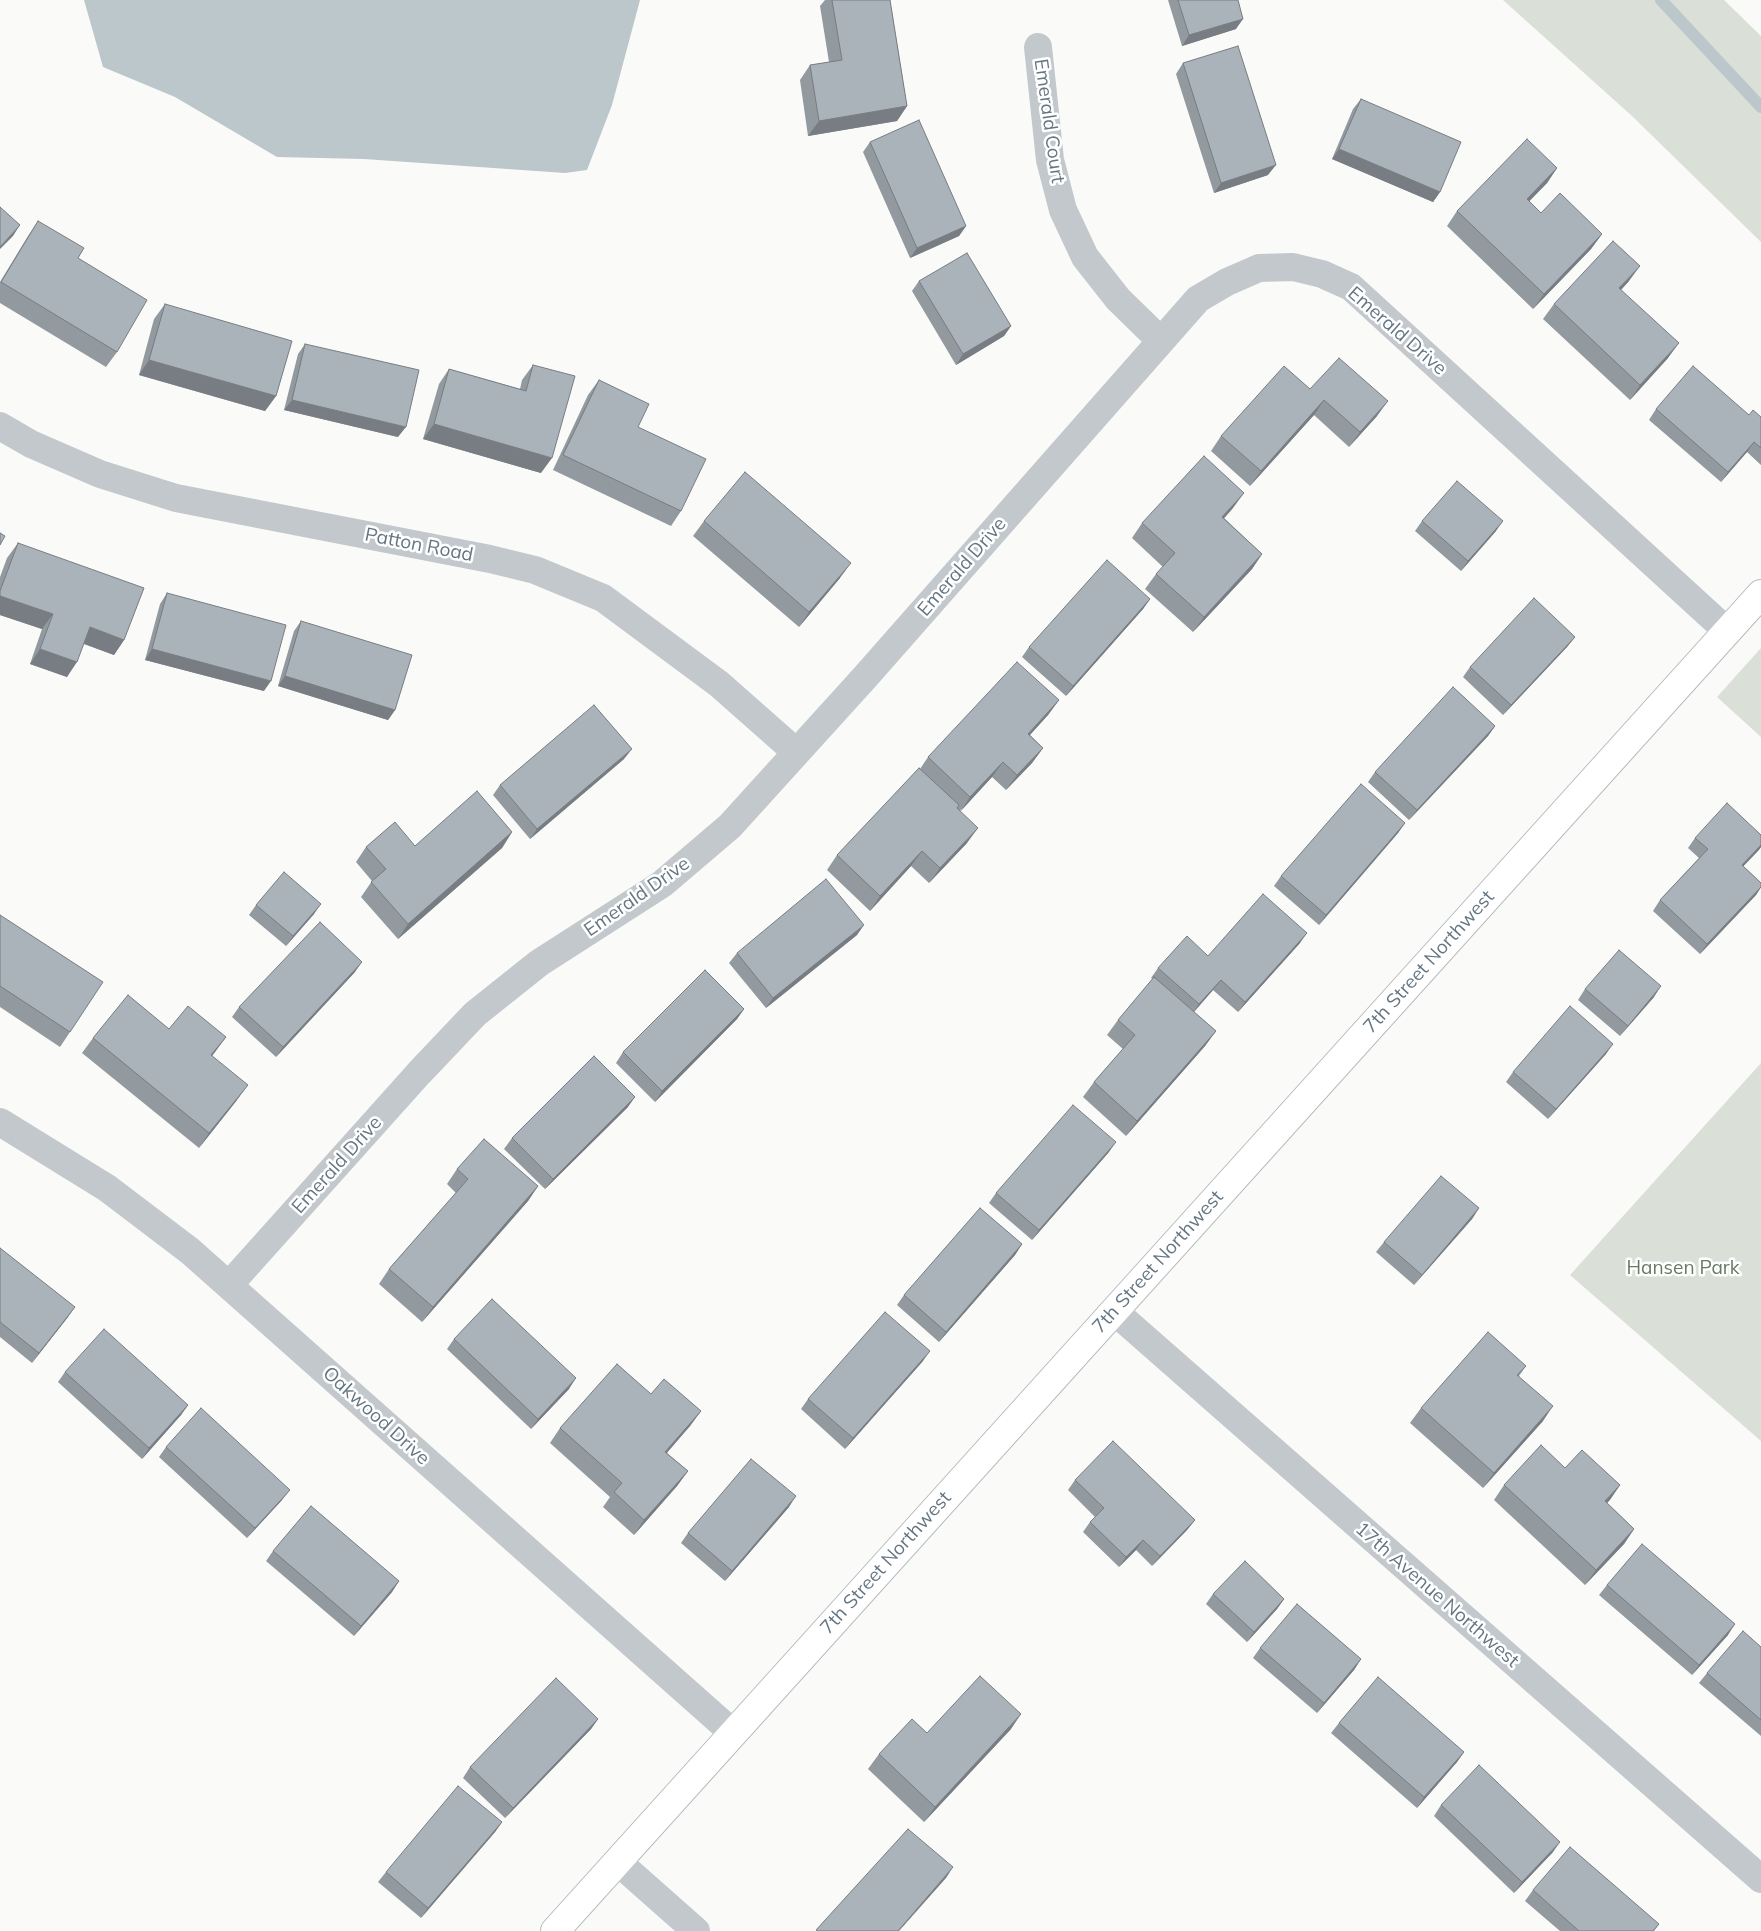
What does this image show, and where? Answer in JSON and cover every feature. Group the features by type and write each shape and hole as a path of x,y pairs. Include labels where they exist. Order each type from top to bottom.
{"street":[{"name":"Emerald Court","path":"1038,46 1050,160 1063,210 1085,258 1118,299 1161,342"},
{"name":"Emerald Drive","path":"229,1286 418,1073 475,1014 539,963 662,884 730,826 872,669 1198,299 1227,282 1259,268 1293,267 1322,274 1351,287 1727,631"},
{"name":"Patton Road","path":"0,426 31,444 100,474 176,498 490,559 535,570 603,598 719,684 796,752"},
{"name":"7th Street Northwest","path":"555,1931 1761,594"},
{"name":"Oakwood Drive","path":"0,1122 107,1188 190,1251 733,1734"},
{"name":"17th Avenue Northwest","path":"1114,1311 1761,1879"},
{"path":"618,1862 696,1931"}],"green space":[{"path":"1503,0 1724,0 1761,36 1761,242 1632,116"},
{"path":"1761,648 1761,737 1717,697"},
{"name":"Hansen Park","path":"1761,1063 1761,1441 1570,1275"}],"shaded area":[{"path":"84,0 640,0 612,105 587,170 565,173 364,159 277,157 175,97 103,67"}],"building":[{"path":"832,0 890,0 907,106 819,121 810,65 842,60"},
{"path":"1178,0 1238,0 1243,19 1189,35"},
{"path":"1238,46 1276,165 1221,183 1183,63"},
{"path":"1361,99 1461,142 1440,192 1339,149"},
{"path":"919,120 966,226 917,248 870,142"},
{"path":"1527,139 1557,168 1527,199 1541,213 1560,193 1602,234 1544,294 1457,211"},
{"path":"0,207 20,225 0,247"},
{"path":"38,221 84,248 78,258 147,300 117,352 1,282"},
{"path":"1613,241 1640,266 1619,288 1679,343 1640,385 1554,304"},
{"path":"967,253 1011,326 963,354 919,281"},
{"path":"165,304 292,341 276,396 149,360"},
{"path":"305,344 419,370 406,427 292,400"},
{"path":"1339,358 1388,401 1360,432 1324,400 1261,471 1221,436 1284,366 1310,389"},
{"path":"533,365 575,376 552,458 434,424 449,369 526,391"},
{"path":"1693,366 1749,415 1753,410 1761,417 1761,448 1754,442 1728,472 1656,409"},
{"path":"599,380 649,404 638,427 706,459 681,511 563,455"},
{"path":"1204,456 1244,493 1222,517 1262,554 1204,617 1156,574 1175,553 1142,523"},
{"path":"745,472 851,563 809,612 704,521"},
{"path":"1457,481 1503,521 1468,561 1422,521"},
{"path":"0,533 5,536 0,545"},
{"path":"18,543 144,588 124,640 90,627 77,662 40,649 53,614 0,596 0,591"},
{"path":"1107,560 1150,599 1073,686 1029,647"},
{"path":"167,593 286,625 271,681 152,649"},
{"path":"1534,598 1575,637 1511,705 1470,667"},
{"path":"301,621 412,655 395,710 285,676"},
{"path":"1017,662 1059,700 1028,734 1043,748 1017,775 1003,762 970,797 928,757"},
{"path":"1453,687 1495,726 1417,810 1375,772"},
{"path":"594,705 632,749 537,829 500,785"},
{"path":"919,768 959,805 957,808 978,828 940,868 922,851 880,896 837,855"},
{"path":"1361,784 1405,823 1326,915 1281,876"},
{"path":"477,791 512,832 408,924 371,882 386,869 366,847 395,822 415,846"},
{"path":"1727,803 1761,835 1761,845 1742,865 1761,883 1761,887 1707,944 1660,900 1708,849 1695,838"},
{"path":"284,872 321,904 293,936 256,905"},
{"path":"826,879 864,925 773,998 737,953"},
{"path":"1263,894 1307,933 1245,1002 1221,980 1199,1004 1158,968 1187,936 1208,956"},
{"path":"0,915 103,982 70,1032 0,986"},
{"path":"320,922 362,962 283,1047 239,1007"},
{"path":"1619,950 1661,986 1628,1026 1585,989"},
{"path":"705,970 744,1009 662,1091 623,1052"},
{"path":"1154,977 1216,1031 1137,1121 1094,1082 1135,1035 1118,1020"},
{"path":"128,995 169,1029 188,1006 226,1037 211,1055 248,1085 209,1133 93,1038"},
{"path":"1570,1006 1613,1044 1556,1109 1513,1072"},
{"path":"594,1056 635,1097 553,1179 512,1138"},
{"path":"1073,1105 1116,1142 1039,1230 996,1193"},
{"path":"484,1139 538,1186 433,1307 389,1269 468,1179 457,1169"},
{"path":"1441,1176 1479,1208 1422,1275 1384,1242"},
{"path":"980,1208 1022,1244 946,1332 904,1295"},
{"path":"0,1248 75,1307 39,1353 0,1322"},
{"path":"492,1299 576,1378 538,1419 454,1339"},
{"path":"885,1312 930,1351 853,1438 808,1399"},
{"path":"104,1329 188,1405 149,1448 65,1372"},
{"path":"1488,1332 1526,1366 1517,1375 1553,1406 1494,1473 1421,1408"},
{"path":"617,1364 651,1394 664,1379 701,1411 665,1452 688,1471 644,1520 614,1492 622,1483 560,1428"},
{"path":"201,1408 290,1490 255,1528 166,1447"},
{"path":"1113,1441 1195,1520 1160,1556 1143,1540 1126,1557 1090,1522 1104,1508 1075,1480"},
{"path":"1541,1445 1565,1468 1582,1450 1620,1485 1605,1501 1634,1529 1596,1570 1504,1485"},
{"path":"751,1459 796,1496 732,1571 688,1533"},
{"path":"311,1506 399,1581 361,1626 273,1551"},
{"path":"1642,1544 1735,1624 1699,1665 1607,1585"},
{"path":"1245,1561 1284,1599 1254,1632 1213,1594"},
{"path":"1297,1604 1361,1659 1324,1703 1260,1648"},
{"path":"1743,1631 1761,1647 1761,1720 1707,1673"},
{"path":"980,1676 1021,1714 935,1807 879,1754 912,1719 927,1733"},
{"path":"1378,1677 1464,1752 1424,1797 1339,1723"},
{"path":"556,1678 598,1719 513,1808 470,1767"},
{"path":"1479,1765 1560,1842 1522,1882 1441,1805"},
{"path":"458,1786 502,1822 428,1908 386,1872"},
{"path":"908,1829 953,1867 898,1931 816,1930"},
{"path":"1570,1847 1659,1924 1653,1931 1579,1931 1533,1890"}],"waterway":[{"path":"1661,0 1761,107"}]}
